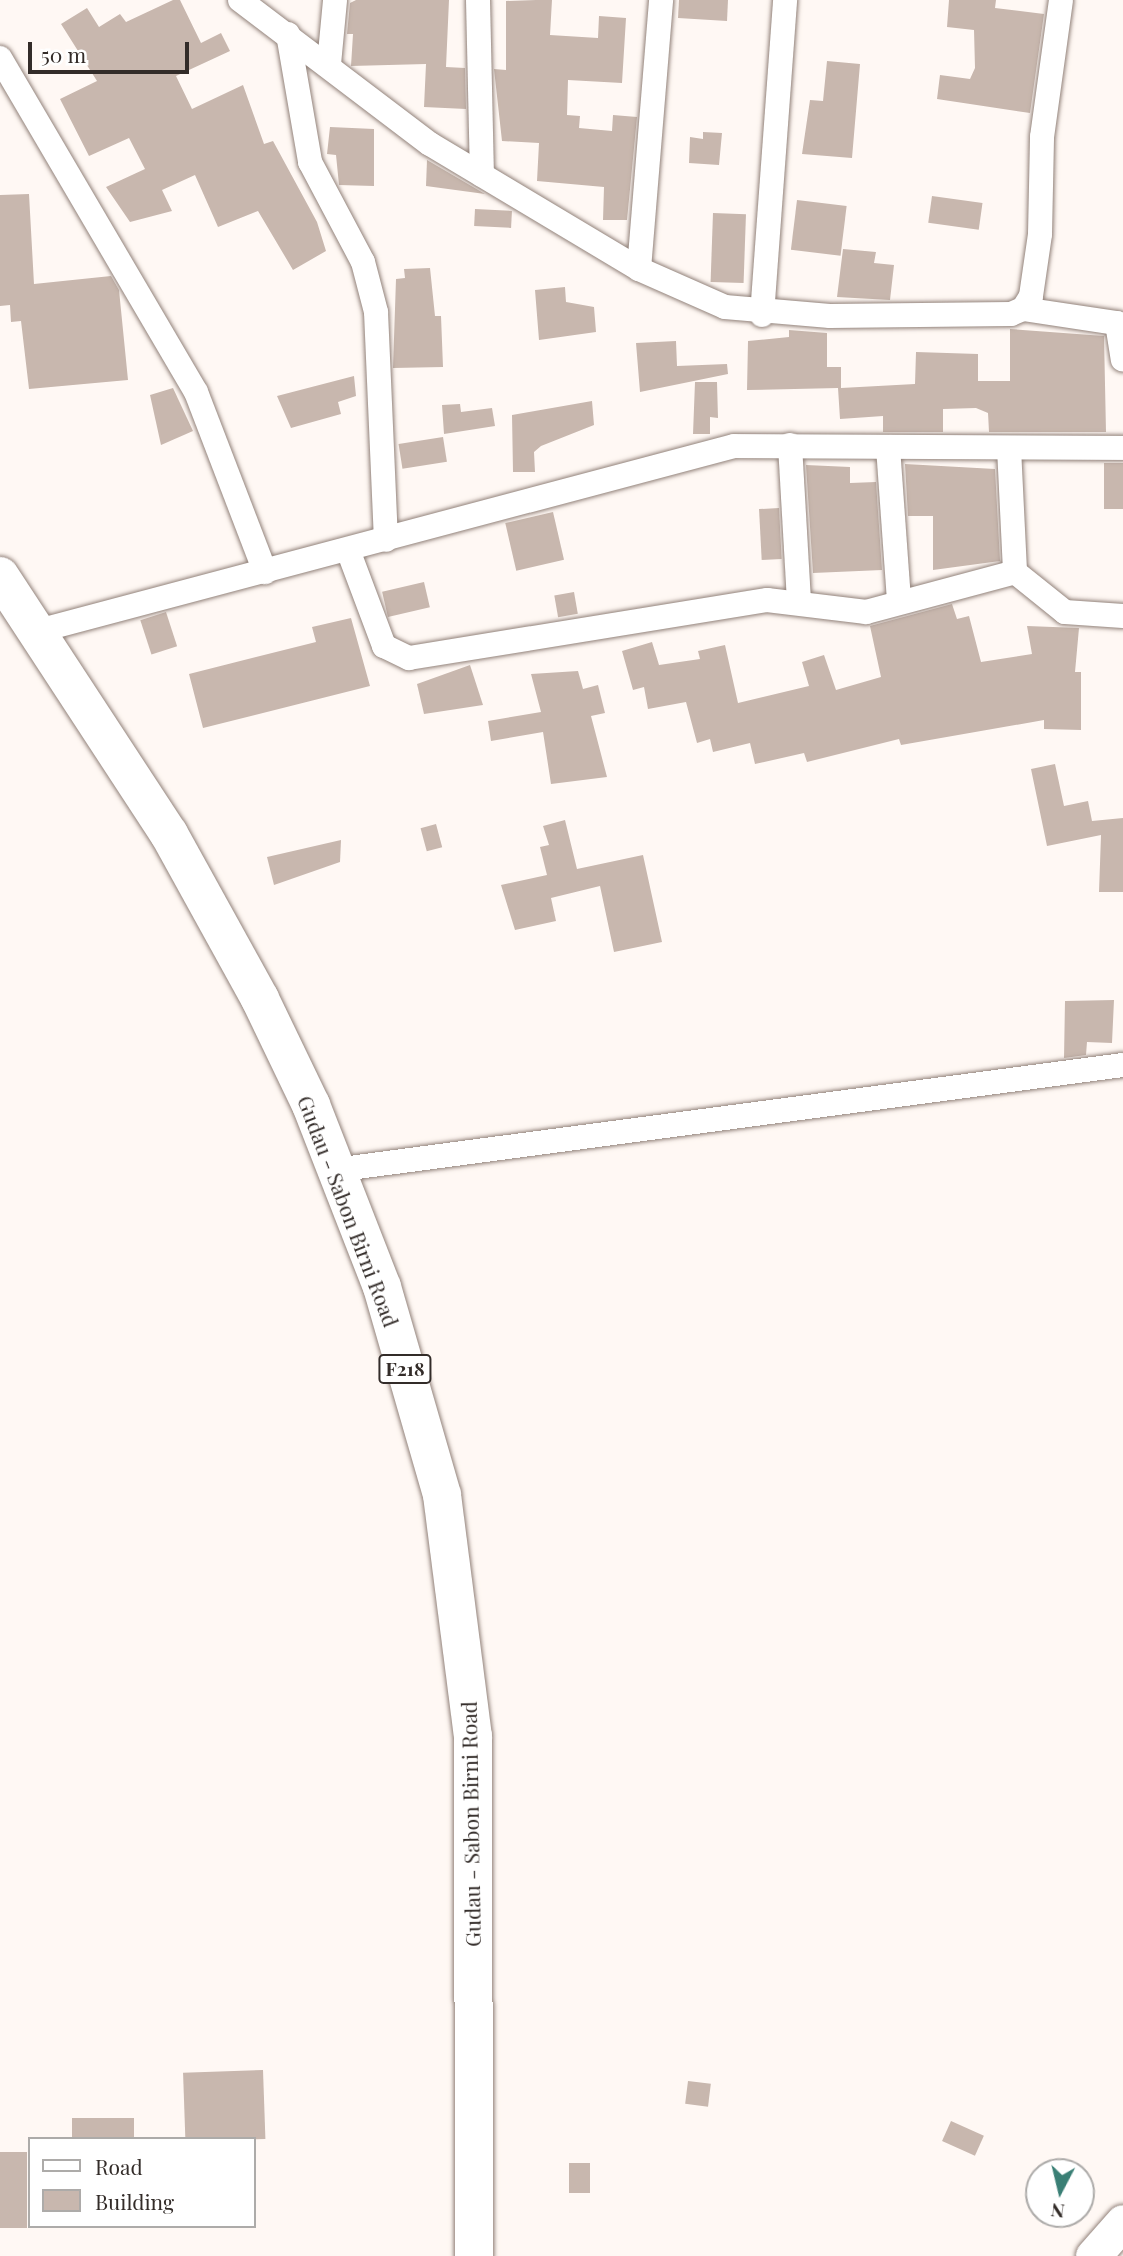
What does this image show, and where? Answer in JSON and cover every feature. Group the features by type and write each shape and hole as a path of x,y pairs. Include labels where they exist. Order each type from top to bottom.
{"main road":[{"name":"Gudau - Sabon Birni Road","path":"0,576 214,908 311,1105 382,1287 442,1495 473,1735 474,2256"}],"street":[{"path":"240,0 329,64 430,144 639,269 725,307 762,315 1011,314 1023,309 1120,323 1123,360"},
{"path":"329,64 335,0"},
{"path":"478,0 482,175"},
{"path":"639,269 661,0"},
{"path":"762,315 785,0"},
{"path":"1023,309 1040,234 1042,137 1060,0"},
{"path":"288,34 310,162 363,262 376,312 386,540"},
{"path":"0,58 196,393 265,572"},
{"path":"790,445 799,602"},
{"path":"34,632 734,446 1123,448"},
{"path":"888,447 899,600"},
{"path":"1009,448 1016,572 1065,612 1123,616"},
{"path":"348,550 384,646 409,658 767,600 799,602 844,613 1016,572"},
{"path":"335,1170 1123,1065"},
{"path":"1093,2256 1123,2222"}],"building":[{"path":"173,0 180,0 201,43 221,33 230,51 176,76 192,109 243,85 264,144 273,141 317,222 326,251 293,270 258,211 218,227 195,175 162,190 172,211 130,222 106,187 145,169 129,138 89,156 60,99 97,81 61,24 87,8 99,27 120,14 126,22"},
{"path":"356,0 449,0 446,67 465,68 466,109 424,107 426,64 351,66 353,34 347,34 350,3"},
{"path":"552,0 550,35 598,38 599,16 626,18 622,83 568,80 567,115 580,116 579,128 612,131 613,115 637,117 627,220 603,220 604,187 537,181 539,143 502,141 494,69 506,70 506,1"},
{"path":"679,0 728,0 727,21 678,18"},
{"path":"949,0 996,0 995,8 1044,14 1030,113 937,99 940,75 970,79 975,68 974,30 947,27"},
{"path":"827,61 860,64 852,158 802,154 810,100 823,101"},
{"path":"330,127 374,129 374,186 339,185 336,155 327,154"},
{"path":"703,132 722,133 719,165 689,163 690,137 703,139"},
{"path":"427,160 485,194 426,186"},
{"path":"29,194 34,284 111,276 119,290 128,380 29,389 21,321 11,322 10,305 0,306 0,195"},
{"path":"932,196 983,203 979,230 928,223"},
{"path":"797,200 847,206 841,256 791,250"},
{"path":"475,209 512,211 511,228 474,226"},
{"path":"713,213 746,214 744,283 711,282"},
{"path":"843,249 876,252 874,263 894,265 890,300 837,297"},
{"path":"430,268 435,316 441,316 443,367 393,368 396,279 405,278 404,269"},
{"path":"565,287 566,302 594,307 596,332 539,340 535,290"},
{"path":"1010,329 1104,336 1106,432 989,432 988,413 976,408 943,409 943,432 883,432 883,416 840,419 838,388 747,390 748,341 789,337 789,330 827,333 827,367 841,367 841,388 915,384 916,352 978,354 978,381 1010,381"},
{"path":"676,341 677,366 727,364 728,374 640,392 636,343"},
{"path":"354,376 356,396 338,402 341,414 291,428 277,396"},
{"path":"695,382 717,382 718,418 710,417 710,434 693,434"},
{"path":"173,388 193,431 161,445 150,395"},
{"path":"592,401 594,425 541,446 534,452 535,472 513,472 512,415"},
{"path":"460,404 461,412 492,408 495,426 444,434 442,405"},
{"path":"443,437 447,462 402,469 399,444"},
{"path":"1104,463 1123,463 1123,509 1104,509"},
{"path":"905,464 995,469 1000,561 933,570 933,516 908,516"},
{"path":"806,465 850,467 850,483 876,482 882,570 813,573"},
{"path":"779,508 782,559 762,560 759,509"},
{"path":"553,512 564,560 516,571 505,523"},
{"path":"424,582 430,607 388,617 382,592"},
{"path":"574,592 578,614 558,617 554,595"},
{"path":"952,604 957,619 969,616 981,662 1032,654 1027,626 1079,628 1075,672 1081,672 1081,730 1044,729 1044,720 901,745 899,739 807,762 804,753 755,764 750,743 713,752 710,739 697,743 686,702 648,709 644,687 633,690 622,651 652,642 659,665 700,659 698,651 725,645 738,703 809,686 802,662 824,655 836,690 881,677 870,626"},
{"path":"166,612 177,646 151,655 140,620"},
{"path":"351,618 370,686 203,728 189,674 316,642 312,627"},
{"path":"470,665 483,705 424,714 417,684"},
{"path":"578,671 583,689 598,685 605,713 591,716 607,777 551,784 543,732 491,741 488,721 541,712 531,674"},
{"path":"1055,764 1064,806 1088,801 1092,821 1123,818 1123,892 1099,892 1101,835 1047,846 1031,769"},
{"path":"565,820 577,869 643,855 662,942 614,952 600,886 551,898 556,921 515,930 501,885 547,875 540,847 549,845 543,826"},
{"path":"436,824 442,847 427,851 421,828"},
{"path":"341,840 340,862 274,885 267,857"},
{"path":"1114,1000 1112,1043 1087,1042 1086,1055 1064,1058 1065,1001"},
{"path":"263,2070 265,2139 185,2137 183,2073"},
{"path":"688,2081 711,2084 708,2107 685,2104"},
{"path":"72,2118 134,2118 134,2137 72,2137"},
{"path":"951,2121 984,2136 975,2156 942,2141"},
{"path":"0,2152 27,2152 27,2228 0,2228"},
{"path":"569,2163 590,2163 590,2193 569,2193"}]}
